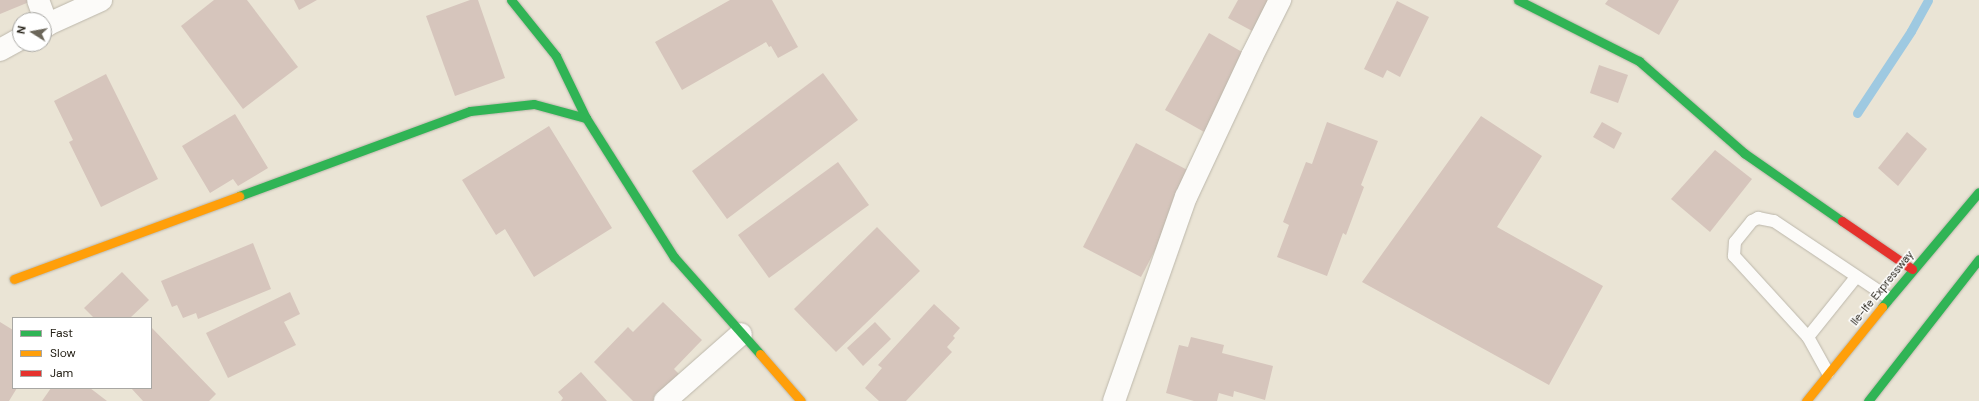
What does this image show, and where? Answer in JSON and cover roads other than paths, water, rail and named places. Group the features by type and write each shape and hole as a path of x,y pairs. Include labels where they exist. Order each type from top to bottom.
{"main road":[{"path":"512,0 556,56 586,118 674,257 801,401"},
{"path":"1518,0 1640,61 1744,153 1912,269"},
{"path":"14,279 470,111 534,104 586,118"},
{"name":"Ile-Ife Expressway","path":"1806,401 1912,269 1979,192"},
{"path":"1868,401 1979,259"}],"street":[{"path":"38,0 41,12"},
{"path":"52,22 101,0"},
{"path":"1114,401 1186,197 1280,0"},
{"path":"0,50 12,43"},
{"path":"665,401 741,334"}],"lane":[{"path":"1828,373 1808,337 1734,256 1735,242 1752,221 1758,218 1766,218 1774,221 1889,298"},
{"path":"1808,337 1856,277"}],"waterway":[{"path":"1857,113 1911,31 1928,0"}]}
